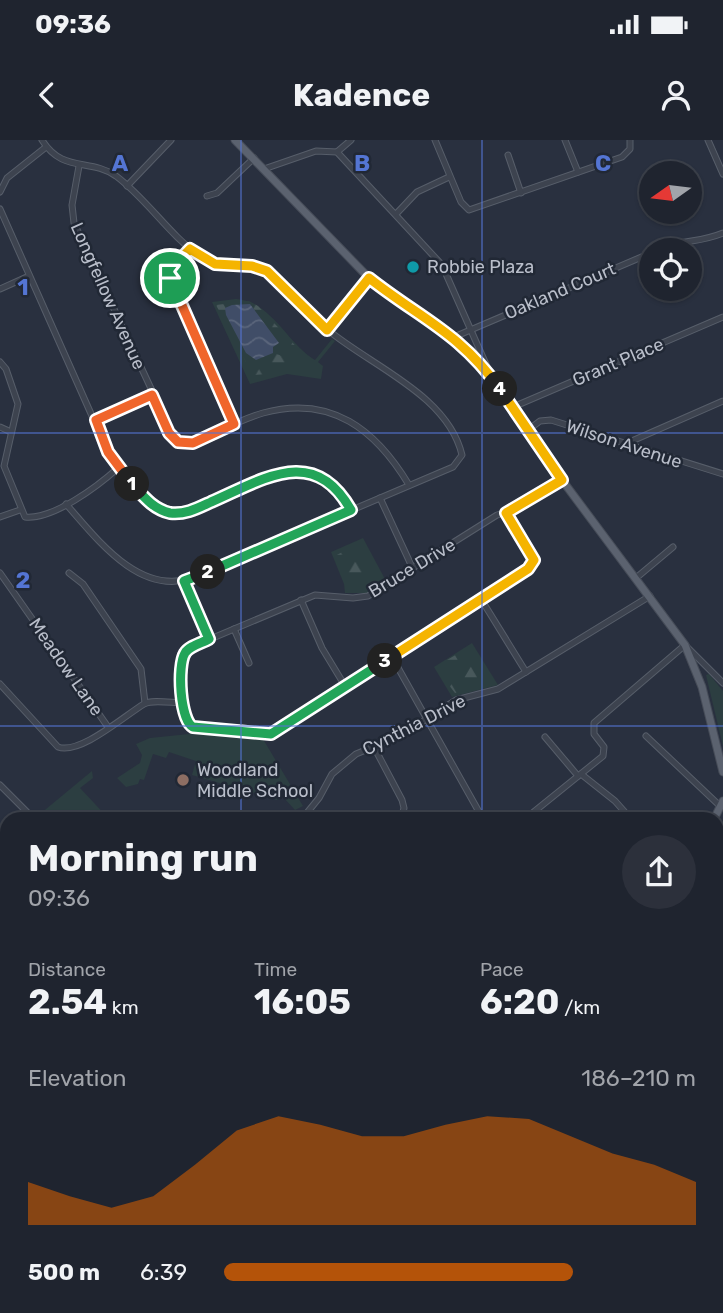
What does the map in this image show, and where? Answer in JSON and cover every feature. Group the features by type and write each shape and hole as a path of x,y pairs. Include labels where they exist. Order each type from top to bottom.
{"main road":[{"path":"235,140 369,278 454,337 492,377 562,480 685,645 702,687 723,772"}],"street":[{"path":"42,140 59,158 79,166 106,171 127,186 190,249 215,264 252,266 267,271 327,330 408,384 453,433 462,455 457,464 184,581 158,581 119,559 66,504"},
{"path":"127,186 170,140"},
{"path":"337,152 351,140"},
{"path":"435,140 461,202 469,210 622,157 630,149 631,142"},
{"path":"565,140 578,172"},
{"path":"708,140 722,170"},
{"path":"0,192 7,178 46,147"},
{"path":"264,169 316,151 337,152 397,213 442,265 492,377"},
{"path":"508,155 521,193"},
{"path":"207,196 220,190 254,158"},
{"name":"Longfellow Avenue","path":"79,166 72,205 74,223 169,433 178,442 193,443 261,413 292,408 339,416 380,442 409,485"},
{"path":"397,213 417,192 449,177"},
{"path":"0,209 118,468 148,501 169,512 189,512 272,476 294,471 310,472 327,480 337,489 351,510"},
{"path":"702,240 723,233"},
{"path":"190,249 172,269 170,281 234,424"},
{"name":"Oakland Court","path":"454,337 639,258"},
{"path":"0,289 29,276"},
{"path":"327,330 369,278"},
{"name":"Grant Place","path":"513,407 723,317"},
{"path":"0,362 6,369 18,404 4,466 20,510 29,518 66,504 94,490 118,468"},
{"path":"96,420 152,395"},
{"path":"625,444 723,401"},
{"name":"Wilson Avenue","path":"528,430 540,421 551,420 723,474"},
{"path":"0,427 11,432"},
{"name":"Bruce Drive","path":"182,703 185,653 209,639 301,600 321,594 353,598 368,596 497,515 506,513 562,480"},
{"path":"380,498 413,569"},
{"path":"0,517 20,510"},
{"path":"0,684 58,747 70,749 145,703 182,703 184,719 193,727 271,734 528,569 534,560 506,513"},
{"path":"636,578 673,547"},
{"name":"Meadow Lane","path":"0,573 108,727"},
{"path":"69,573 83,584 141,669 145,703"},
{"path":"184,581 209,639"},
{"name":"Cynthia Drive","path":"307,812 337,768 400,736 454,701 490,693 650,596"},
{"path":"481,599 526,672"},
{"path":"301,600 327,658 345,687"},
{"path":"234,629 249,663"},
{"path":"534,812 605,752 594,734 594,723 685,645 723,683"},
{"path":"392,657 479,812"},
{"path":"646,736 722,804"},
{"path":"545,737 580,775 615,801 625,812"},
{"path":"374,747 401,800 403,812"},
{"path":"0,785 27,812"}],"green space":[{"path":"236,299 259,307 315,360 332,339 335,341 318,362 323,366 321,379 287,374 250,384 212,302"},
{"path":"249,301 258,306 306,357 283,349 250,304 232,327 246,353 274,354 285,359 287,364 285,372 277,369 267,374 253,375 216,305"},
{"path":"363,538 386,581 367,593 345,593 331,552"},
{"path":"359,543 364,545 372,568 369,588 361,590 349,585 335,556"},
{"path":"472,643 498,685 452,697 434,667"},
{"path":"471,646 493,683 455,693 435,667"},
{"path":"709,674 723,691 723,746 706,675"},
{"path":"199,733 263,739 303,806 295,810 283,797 277,800 192,775 196,761 169,752 166,758 153,754 144,780 140,779 138,784 126,787 117,778 140,763 142,755 136,744 150,738"},
{"path":"92,771 93,778 80,788 102,812 42,812"}],"water":[{"path":"250,304 279,343 273,347 273,353 256,360 246,353 225,308"}],"place":[{"name":"Robbie Plaza","path":"413,267"},
{"name":"Woodland Middle School","path":"183,780"}],"route":[{"path":"190,249 215,264 228,267 252,266 267,271 277,279 327,330 369,278 387,293 439,325 466,347 492,377 562,480 506,513 532,552 534,560 528,569 271,734 200,729 188,724 184,719 183,659 189,648 209,639 184,581 351,510 337,489 327,480 310,472 294,471 272,476 189,512 169,512 148,501 118,468 108,452 96,420 152,395 169,433 178,442 193,443 234,424 172,288 170,278 174,266 190,249"}]}
